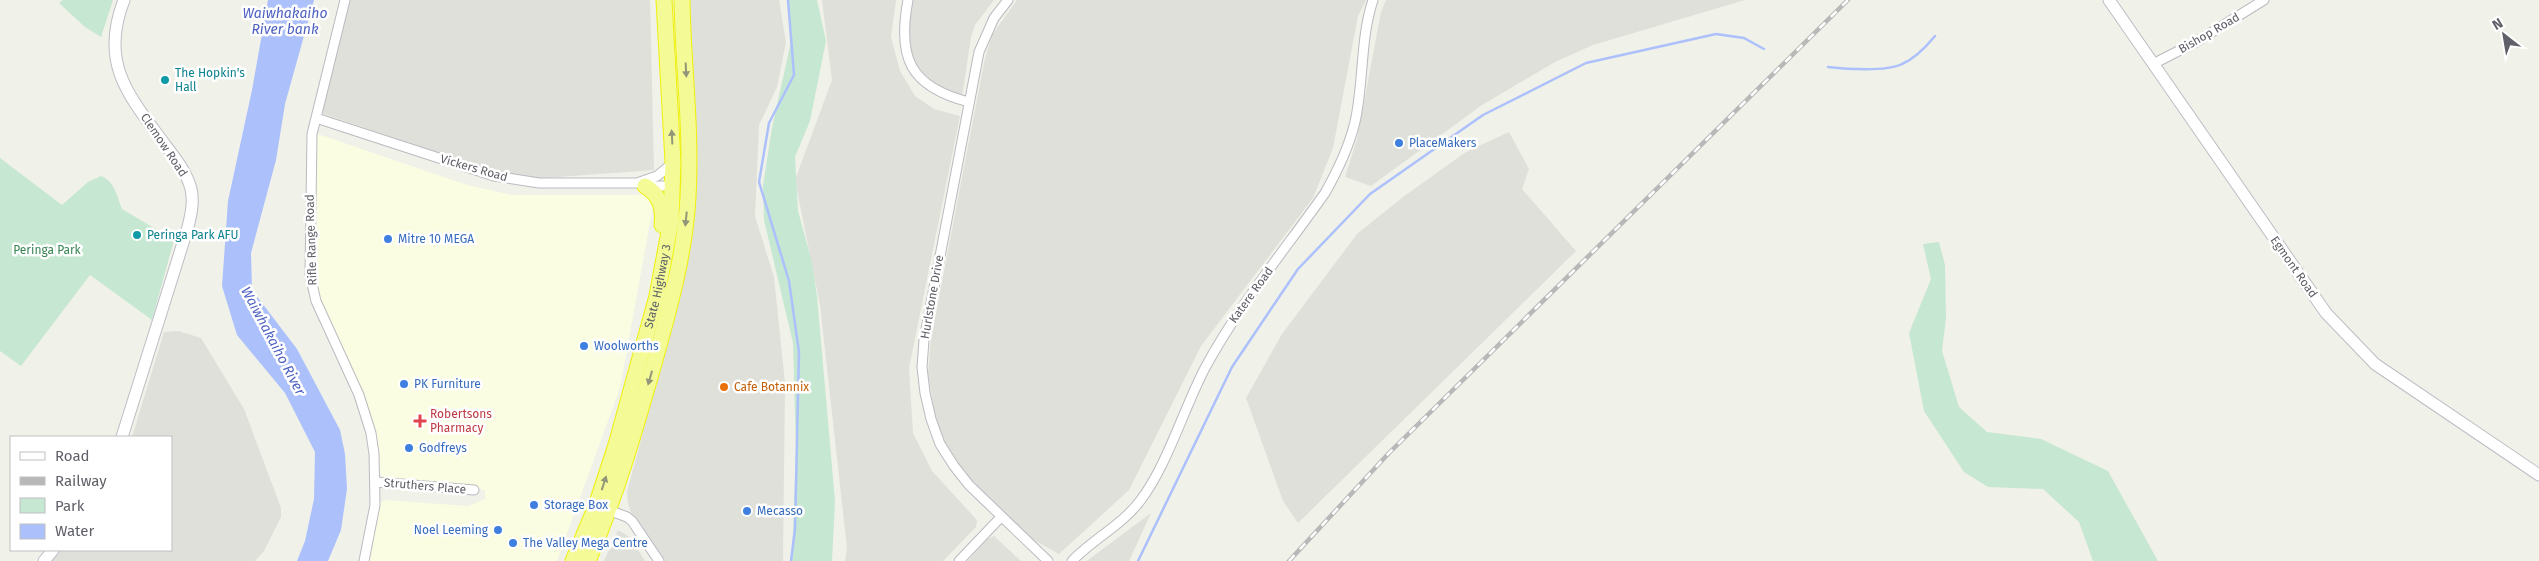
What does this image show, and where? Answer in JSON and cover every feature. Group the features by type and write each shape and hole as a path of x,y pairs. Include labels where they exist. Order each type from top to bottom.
{"highway":[{"name":"State Highway 3","path":"572,561 603,508 616,445 659,284 671,221 674,182 664,0"},
{"name":"State Highway 3","path":"588,561 603,508 669,310 684,238 690,171 682,0"},
{"path":"641,184 657,196 663,209 658,256 659,284"}],"main road":[{"name":"Clemow Road","path":"122,436 188,227 192,202 191,188 180,165 134,101 120,75 113,40 124,0"},
{"name":"Egmont Road","path":"2109,0 2326,313 2376,364 2406,387 2539,475"},
{"path":"44,561 52,551"}],"street":[{"name":"Rifle Range Road","path":"345,0 316,118 310,155 309,236 312,289 365,412 374,454 375,505 364,561"},
{"path":"908,0 903,44 914,71 935,91 969,102"},
{"name":"Hurlstone Drive","path":"1008,0 985,34 979,52 928,313 922,367 930,419 940,444 969,485 1048,561"},
{"name":"Katere Road","path":"1072,561 1122,520 1141,500 1160,466 1200,377 1230,323 1315,207 1338,170 1355,121 1373,0"},
{"name":"Bishop Road","path":"2153,64 2196,42 2264,0"},
{"name":"Vickers Road","path":"316,118 500,178 539,184 641,184 666,186 690,171"},
{"name":"Vickers Road","path":"641,184 657,176 673,162"},
{"name":"Struthers Place","path":"376,482 474,490"},
{"path":"603,508 627,517 632,521 659,561"},
{"path":"959,561 1001,517"}],"shaded area":[{"path":"348,0 650,0 654,170 530,179 496,172 324,114 318,108"},
{"path":"689,0 779,0 786,42 777,87 759,125 755,216 774,277 785,383 783,561 662,561 634,520 628,504 627,492 675,312 685,253"},
{"path":"822,0 896,0 891,37 900,71 915,96 934,109 960,116 909,368 913,433 932,471 977,520 976,527 943,561 845,561 847,548 820,305 795,180 832,80"},
{"path":"911,0 994,0 975,25 971,37 962,97 953,95 927,80 911,63 905,27"},
{"path":"1017,0 1366,0 1358,16 1333,148 1313,198 1201,346 1129,490 1059,554 1018,531 987,505 939,440 928,373 931,339 984,63 992,35"},
{"path":"1386,0 1745,0 1593,45 1555,62 1482,105 1371,186 1345,177 1357,139 1381,12"},
{"path":"1509,132 1529,169 1522,189 1576,251 1298,523 1283,501 1246,398 1282,334 1357,234 1403,197 1466,152"},
{"name":"The Valley Mega Centre","path":"318,134 467,185 512,195 655,195 620,388 557,561 365,561 380,503 385,500 468,506 485,499 485,491 476,486 381,476 366,409 327,328 312,279 310,179"},
{"path":"179,331 201,338 244,409 281,508 281,517 264,551 255,561 51,561 58,551 172,551 172,436 132,436 164,332"},
{"path":"1151,513 1129,561 1087,561 1088,560"},
{"path":"618,530 630,537 645,561 604,561"},
{"path":"994,536 1021,561 968,561 987,539"}],"green space":[{"path":"63,0 113,0 101,37 85,27 59,3"},
{"path":"787,0 817,0 826,41 810,121 795,157 798,211 812,262 817,296 835,501 832,561 792,561 796,450 793,343 764,220 763,185 772,128 792,37"},
{"name":"Peringa Park","path":"0,158 62,205 88,182 101,176 112,186 122,209 174,240 152,320 90,275 21,366 0,351"},
{"path":"1939,242 1945,265 1946,318 1942,351 1959,407 1987,432 2041,439 2108,471 2158,561 2093,561 2079,522 2043,489 1988,487 1964,472 1924,411 1909,333 1931,279 1923,244"}],"water":[{"name":"Waiwhakaiho River bank","path":"268,0 314,0 285,104 276,160 251,253 252,290 297,349 340,430 345,454 347,489 341,530 328,561 297,561 305,541 314,499 315,452 285,393 237,335 222,286 228,201 252,90"}],"waterway":[{"path":"788,0 794,75 769,123 759,182 789,281 799,352 795,529 791,561"},
{"path":"1138,561 1232,367 1298,269 1370,194 1483,115 1586,63 1716,34 1744,38 1764,49"},
{"path":"1828,67 1866,69 1895,67 1907,62 1935,36"}],"railway":[{"path":"1289,561 1389,453 1848,0"}],"place":[{"name":"The Hopkin's Hall","path":"165,80"},
{"name":"PlaceMakers","path":"1399,143"},
{"name":"Peringa Park AFU","path":"137,235"},
{"name":"Mitre 10 MEGA","path":"388,239"},
{"name":"Woolworths","path":"584,346"},
{"name":"PK Furniture","path":"404,384"},
{"name":"Cafe Botannix","path":"724,387"},
{"name":"Robertsons Pharmacy","path":"420,421"},
{"name":"Godfreys","path":"409,448"},
{"name":"Storage Box","path":"534,505"},
{"name":"Mecasso","path":"747,511"},
{"name":"Noel Leeming","path":"498,530"},
{"name":"The Valley Mega Centre","path":"513,543"}],"water label":[{"name":"Waiwhakaiho River","path":"273,341"}]}
